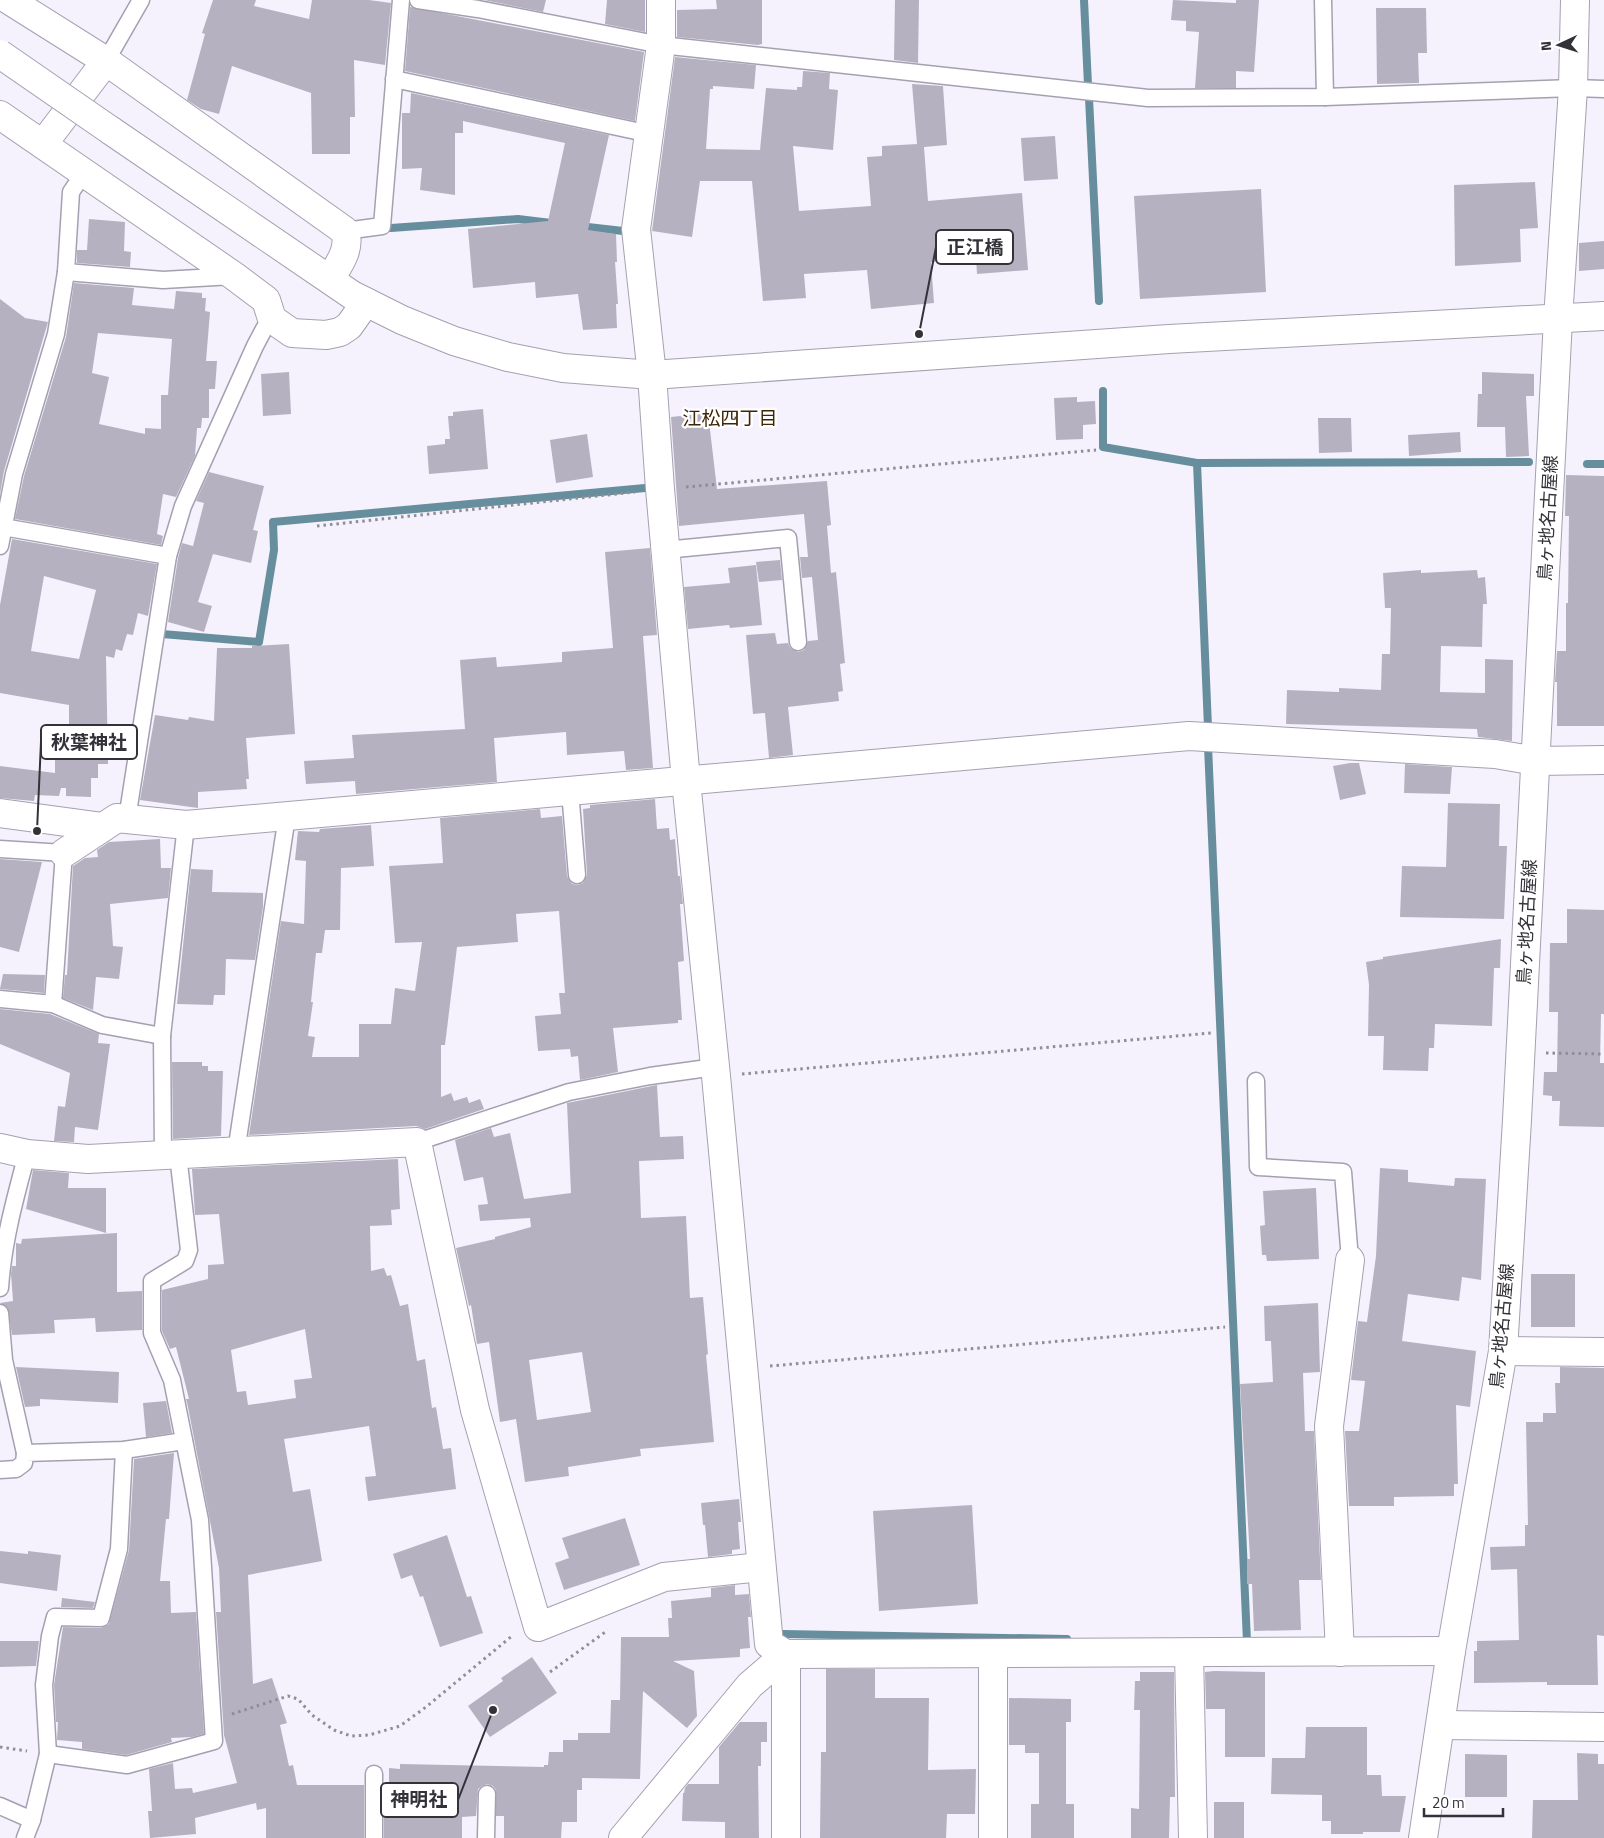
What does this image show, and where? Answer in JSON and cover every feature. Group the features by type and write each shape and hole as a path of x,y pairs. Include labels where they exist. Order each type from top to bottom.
{"street":[{"path":"9,0 106,62 345,231 348,241 344,254 330,279"},
{"path":"661,0 661,46 636,229 652,375 665,550 686,781 716,1072 742,1369 769,1644 786,1654 1451,1651"},
{"name":"鳥ヶ地名古屋線","path":"1423,1838 1451,1651 1503,1351 1536,761 1558,319 1574,88 1575,0"},
{"path":"0,54 366,302 402,320 447,338 508,357 563,368 652,375 1169,339 1604,316"},
{"path":"43,144 106,62"},
{"path":"0,115 234,276 266,300 272,320 292,333 326,335 340,332 349,326 366,302"},
{"path":"0,813 115,823 186,825 1189,736 1495,754 1536,761 1604,760"},
{"path":"64,853 115,823"},
{"path":"0,1148 28,1154 88,1159 417,1142 475,1410 538,1627 664,1577 761,1567"},
{"path":"1340,1652 1329,1426 1350,1260"},
{"path":"1503,1351 1604,1352"},
{"path":"1189,1653 1193,1838"},
{"path":"623,1838 750,1685 786,1654"},
{"path":"786,1654 786,1838"},
{"path":"993,1654 993,1838"},
{"path":"1441,1725 1604,1727"}],"lane":[{"path":"106,62 141,0"},
{"path":"345,231 382,226 401,0"},
{"path":"418,0 480,4 661,46 1148,98 1325,97 1574,88 1604,89"},
{"path":"1323,0 1325,97"},
{"path":"394,79 650,134"},
{"path":"0,546 14,474 56,334 66,272 71,192 84,172"},
{"path":"66,272 163,280 234,276"},
{"path":"115,823 168,556 183,506 255,346 264,329 272,320"},
{"path":"3,527 168,556"},
{"path":"665,550 788,538 798,642"},
{"path":"570,791 577,875"},
{"path":"236,1152 287,816"},
{"path":"48,1754 126,1765 214,1741 200,1520 172,1380 152,1333 152,1281 185,1260 189,1250 170,1156 162,1036 186,825"},
{"path":"0,849 64,853 53,1004"},
{"path":"0,998 53,1004 102,1025 162,1036"},
{"path":"417,1142 569,1092 650,1076 716,1072"},
{"path":"1256,1081 1258,1168 1343,1172 1350,1260"},
{"path":"0,1288 1,1265 10,1218 28,1154"},
{"path":"0,1313 4,1360 25,1453 24,1463 16,1469 0,1470"},
{"path":"25,1453 124,1450 184,1441"},
{"path":"25,1838 32,1820 48,1754 44,1685 50,1636 56,1617 101,1618 119,1548 124,1450"},
{"path":"374,1774 374,1838"},
{"path":"486,1838 487,1794"},
{"path":"0,1806 32,1820"}],"path":[{"path":"317,526 660,489 1096,450"},
{"path":"716,1072 1211,1033"},
{"path":"1520,1053 1604,1054"},
{"path":"742,1369 1226,1327"},
{"path":"213,1720 288,1696 298,1699 312,1715 334,1730 351,1736 370,1735 400,1726 462,1678 534,1618"}],"building":[{"path":"213,0 256,0 254,6 309,19 312,0 369,0 391,3 385,65 354,60 355,117 350,117 350,154 312,154 311,93 232,66 219,114 201,109 187,100 205,34 202,33"},
{"path":"484,0 546,0 543,12"},
{"path":"607,0 645,0 645,32 605,24"},
{"path":"716,0 762,0 762,44 677,37 677,10 717,9"},
{"path":"895,0 919,0 918,63 894,60"},
{"path":"1173,0 1236,3 1236,0 1259,0 1254,72 1236,71 1236,88 1195,88 1199,32 1186,31 1186,21 1171,20"},
{"path":"410,7 644,52 635,121 405,71"},
{"path":"1376,8 1426,8 1427,53 1418,53 1419,83 1377,84"},
{"path":"675,57 756,65 754,89 713,86 713,89 710,89 706,149 760,150 766,88 797,90 797,87 802,87 803,71 830,73 829,89 838,90 833,150 793,146 799,211 871,206 867,157 882,156 882,146 917,144 912,84 943,86 947,145 924,147 928,201 1022,193 1028,270 977,274 976,258 931,262 934,303 871,309 867,270 804,274 806,298 763,301 752,181 700,181 692,237 652,231"},
{"path":"411,93 609,135 588,230 616,234 617,328 583,330 578,294 536,298 535,282 473,288 468,229 548,221 565,143 463,121 463,133 455,133 455,195 420,190 422,168 402,169 402,113 410,113"},
{"path":"1055,136 1058,179 1024,181 1021,138"},
{"path":"1535,182 1538,228 1520,229 1521,262 1455,266 1454,185"},
{"path":"1261,189 1266,292 1140,299 1134,196"},
{"path":"89,219 125,222 124,251 131,252 130,267 77,263 77,250 87,250"},
{"path":"1604,241 1604,269 1579,271 1579,243"},
{"path":"74,283 134,288 132,305 174,309 176,291 202,293 202,298 206,298 205,311 210,312 206,361 217,361 215,389 209,389 209,418 202,418 201,428 197,428 195,456 176,497 163,494 157,534 163,536 161,545 15,519 24,476 66,337","holes":["98,333 172,339 168,395 161,395 161,429 145,428 145,434 99,424 109,377 92,373"]},
{"path":"0,299 25,318 48,322 4,471 0,494"},
{"path":"289,372 291,414 263,416 261,374"},
{"path":"1482,372 1534,374 1534,396 1526,396 1529,456 1506,457 1505,427 1477,427 1478,394 1482,394"},
{"path":"1077,397 1077,402 1095,401 1096,424 1083,425 1083,439 1056,440 1054,398"},
{"path":"483,409 488,469 429,474 427,446 445,444 445,439 450,439 448,416 453,416 453,412"},
{"path":"708,413 717,489 827,481 831,525 827,526 831,573 836,572 845,663 840,664 843,691 838,692 839,701 788,707 793,755 769,758 765,713 753,714 746,635 775,633 777,644 788,643 790,648 798,652 804,650 808,641 818,640 812,577 802,578 800,557 808,557 804,514 679,526 671,417"},
{"path":"1318,418 1351,418 1352,452 1319,453"},
{"path":"1460,432 1461,452 1409,456 1408,435"},
{"path":"587,434 593,477 556,483 550,440"},
{"path":"209,472 264,486 253,530 258,531 251,563 213,554 198,602 212,606 204,632 168,622 182,543 193,546 204,503 196,501"},
{"path":"1566,475 1604,476 1604,726 1557,726 1557,682 1555,682 1557,651 1566,651 1566,603 1568,603 1569,516 1565,516"},
{"path":"12,539 157,564 148,616 138,613 133,635 127,634 122,651 116,649 114,658 106,656 108,764 98,764 98,778 91,778 91,797 66,796 66,788 61,788 59,796 35,795 34,801 0,798 0,766 55,773 55,745 69,746 69,705 0,693 0,605","holes":["44,576 96,590 79,659 31,651"]},
{"path":"650,548 657,635 643,636 653,768 626,770 624,751 567,755 566,732 494,738 497,782 356,794 355,781 306,784 304,761 354,758 352,735 465,729 460,660 496,657 497,667 562,662 562,652 613,648 605,552"},
{"path":"780,560 782,580 759,582 756,562"},
{"path":"756,565 762,625 730,628 729,625 688,629 684,587 730,583 728,568"},
{"path":"1421,570 1421,573 1477,570 1478,578 1485,577 1487,604 1483,604 1482,647 1441,646 1440,692 1485,693 1485,659 1513,660 1512,741 1478,737 1477,729 1286,724 1287,690 1339,692 1339,688 1381,690 1382,654 1390,654 1391,608 1385,608 1383,573"},
{"path":"289,644 295,734 246,738 249,779 246,779 247,789 198,792 198,808 140,800 155,715 188,720 189,717 214,721 217,648 252,648 252,646"},
{"path":"1359,763 1366,794 1340,800 1333,766"},
{"path":"1405,764 1452,767 1450,794 1404,793"},
{"path":"655,799 657,829 669,828 670,840 675,839 678,876 680,876 683,904 680,904 684,961 678,962 682,1020 678,1020 678,1023 613,1028 618,1072 580,1080 578,1056 571,1057 570,1049 538,1051 535,1016 561,1014 559,993 565,993 559,911 516,914 518,942 457,947 445,1045 441,1045 441,1097 451,1093 454,1101 467,1097 469,1103 480,1099 484,1109 425,1129 416,1126 249,1135 281,921 304,924 306,861 295,860 298,831 319,832 320,829 371,825 374,866 341,868 340,930 325,930 322,953 316,953 311,1002 313,1002 308,1036 315,1037 312,1057 359,1057 359,1024 391,1024 395,988 415,991 422,942 395,943 389,866 443,863 440,818 540,809 541,818 562,816 567,876 572,884 578,885 583,883 587,875 583,809 590,808 590,805"},
{"path":"1448,803 1500,804 1499,846 1507,846 1504,919 1400,917 1402,866 1446,867"},
{"path":"160,839 161,868 171,868 168,898 110,904 113,946 123,947 119,979 96,977 93,1010 63,998 65,975 67,975 73,866 85,858 98,857 97,850 109,842"},
{"path":"0,859 42,862 19,952 0,947"},
{"path":"191,869 213,870 212,892 263,893 263,907 255,960 226,959 225,995 214,995 213,1005 177,1004"},
{"path":"1567,909 1604,910 1604,1014 1601,1014 1600,1063 1604,1063 1604,1127 1559,1126 1560,1101 1552,1101 1552,1096 1543,1095 1544,1072 1557,1072 1558,1012 1549,1012 1550,943 1567,943"},
{"path":"1501,939 1500,968 1494,968 1492,1026 1435,1024 1434,1048 1429,1048 1428,1071 1383,1070 1384,1036 1368,1036 1369,985 1366,962 1383,959 1383,957"},
{"path":"3,974 45,975 44,993 0,989"},
{"path":"0,1009 50,1014 99,1034 98,1043 110,1044 98,1130 75,1127 74,1142 54,1141 58,1106 65,1107 70,1073 0,1044"},
{"path":"172,1062 202,1062 202,1066 208,1066 208,1071 223,1071 221,1136 173,1139"},
{"path":"657,1085 660,1137 683,1136 684,1159 639,1161 641,1218 686,1216 690,1298 703,1297 714,1442 640,1449 641,1456 568,1467 569,1476 525,1482 516,1419 500,1422 489,1342 477,1344 471,1305 469,1306 456,1248 495,1239 495,1237 531,1227 530,1218 480,1221 478,1205 488,1204 483,1177 464,1181 455,1140 491,1128 494,1137 510,1133 524,1199 571,1193 567,1103","holes":["582,1352 591,1412 537,1420 529,1360"]},
{"path":"398,1159 400,1209 391,1210 392,1225 370,1226 371,1271 384,1268 387,1276 391,1275 400,1306 408,1304 417,1361 425,1359 432,1408 436,1407 443,1449 451,1448 456,1489 368,1501 365,1477 376,1476 369,1426 284,1439 293,1492 310,1489 322,1561 248,1575 253,1684 272,1678 287,1723 280,1725 289,1766 293,1765 297,1785 364,1785 364,1838 266,1838 266,1808 257,1810 256,1803 195,1818 196,1834 150,1838 148,1811 152,1811 149,1769 173,1763 175,1789 192,1788 193,1793 237,1783 224,1735 216,1612 221,1612 219,1568 186,1399 189,1399 176,1347 170,1349 162,1331 162,1290 208,1279 208,1265 224,1264 219,1214 195,1215 192,1169","holes":["305,1329 312,1378 294,1380 296,1398 248,1405 246,1391 237,1392 231,1350"]},
{"path":"1380,1168 1408,1170 1408,1182 1454,1186 1455,1178 1486,1179 1481,1280 1462,1277 1459,1301 1408,1294 1402,1341 1476,1351 1470,1407 1456,1405 1458,1484 1454,1484 1454,1496 1394,1497 1394,1506 1349,1506 1345,1431 1359,1431 1365,1381 1351,1380 1358,1321 1367,1322 1376,1256"},
{"path":"33,1170 69,1173 68,1188 106,1188 106,1233 26,1209"},
{"path":"1316,1188 1319,1259 1267,1261 1266,1255 1262,1255 1260,1226 1265,1225 1263,1191"},
{"path":"117,1233 117,1292 142,1291 142,1330 96,1332 95,1318 54,1320 55,1333 12,1335 8,1308 0,1303 13,1301 11,1274 12,1266 16,1266 16,1243 21,1244 22,1239"},
{"path":"1531,1274 1575,1274 1575,1327 1531,1327"},
{"path":"1318,1303 1320,1372 1303,1373 1305,1431 1314,1431 1321,1580 1299,1580 1301,1630 1254,1631 1252,1584 1247,1584 1247,1559 1250,1559 1240,1384 1273,1382 1271,1341 1265,1341 1264,1306"},
{"path":"16,1367 119,1372 118,1403 40,1399 40,1406 25,1407"},
{"path":"1560,1367 1604,1368 1604,1636 1597,1635 1598,1685 1547,1685 1547,1682 1474,1683 1474,1651 1477,1651 1477,1641 1519,1640 1517,1569 1491,1570 1490,1547 1525,1546 1525,1525 1528,1525 1526,1422 1543,1422 1543,1413 1556,1413 1555,1383 1560,1383"},
{"path":"166,1401 172,1433 146,1437 143,1403"},
{"path":"174,1453 169,1519 166,1519 160,1581 170,1581 171,1613 196,1612 204,1734 192,1737 171,1738 172,1742 126,1755 82,1749 82,1742 57,1740 58,1722 56,1722 54,1685 63,1627 101,1628 109,1624 129,1550 134,1459"},
{"path":"739,1499 741,1522 738,1522 740,1549 732,1550 732,1554 708,1557 701,1503"},
{"path":"972,1505 978,1604 879,1611 873,1511"},
{"path":"625,1518 640,1565 564,1590 555,1563 569,1558 562,1538"},
{"path":"447,1535 467,1597 471,1596 483,1633 440,1647 423,1596 420,1597 412,1575 401,1579 393,1554"},
{"path":"0,1551 28,1554 28,1551 61,1555 57,1591 0,1583"},
{"path":"735,1585 735,1595 749,1594 751,1617 748,1617 750,1648 740,1649 740,1657 673,1661 694,1671 697,1716 687,1728 643,1691 640,1779 582,1778 582,1790 577,1790 577,1822 562,1822 561,1838 504,1838 504,1816 496,1816 496,1790 493,1786 487,1784 478,1789 476,1816 462,1817 462,1838 384,1838 384,1785 389,1785 389,1768 400,1769 400,1764 544,1767 544,1765 548,1765 549,1752 563,1752 563,1740 578,1740 578,1733 610,1733 611,1700 620,1700 621,1637 669,1637 668,1618 672,1618 671,1601 711,1597 711,1588"},
{"path":"62,1598 95,1602 93,1608 61,1607"},
{"path":"0,1641 39,1641 36,1666 0,1667"},
{"path":"532,1657 557,1693 490,1737 468,1706 503,1681 501,1678"},
{"path":"826,1669 875,1669 875,1698 929,1698 928,1770 976,1769 975,1814 947,1814 946,1838 820,1838 821,1752 826,1752"},
{"path":"1140,1672 1174,1672 1175,1797 1170,1797 1169,1838 1131,1838 1131,1808 1139,1809 1140,1710 1134,1710 1135,1681 1140,1681"},
{"path":"1205,1672 1265,1672 1265,1757 1225,1757 1225,1709 1206,1709"},
{"path":"1009,1698 1071,1699 1071,1722 1066,1722 1066,1804 1074,1804 1074,1838 1031,1838 1031,1804 1039,1804 1039,1753 1025,1753 1025,1745 1009,1745"},
{"path":"740,1722 767,1722 767,1742 761,1742 761,1766 758,1766 759,1838 725,1838 725,1822 682,1821 683,1793 685,1788 688,1784 719,1784 719,1747"},
{"path":"1306,1727 1367,1727 1367,1775 1381,1775 1382,1796 1406,1796 1400,1832 1331,1834 1331,1821 1322,1821 1322,1795 1271,1794 1272,1758 1305,1758"},
{"path":"1577,1753 1598,1754 1598,1764 1604,1764 1604,1838 1532,1838 1533,1800 1578,1800"},
{"path":"1465,1754 1507,1755 1507,1797 1465,1797"},
{"path":"1214,1802 1244,1802 1244,1838 1214,1838"}],"waterway":[{"path":"1084,0 1088,85"},
{"path":"1089,98 1099,301"},
{"path":"391,228 518,219 551,223"},
{"path":"579,226 623,231"},
{"path":"1103,391 1103,447 1197,463 1529,462"},
{"path":"1197,463 1208,727"},
{"path":"1587,464 1604,464"},
{"path":"162,634 259,642 274,550 273,522 645,488"},
{"path":"1208,746 1247,1642 1241,1642"},
{"path":"783,1634 1067,1639"}],"place":[{"name":"正江橋","path":"919,334"},
{"name":"秋葉神社","path":"37,831"},
{"name":"神明社","path":"493,1710"}],"district":[{"name":"江松四丁目","path":"730,418"}]}
